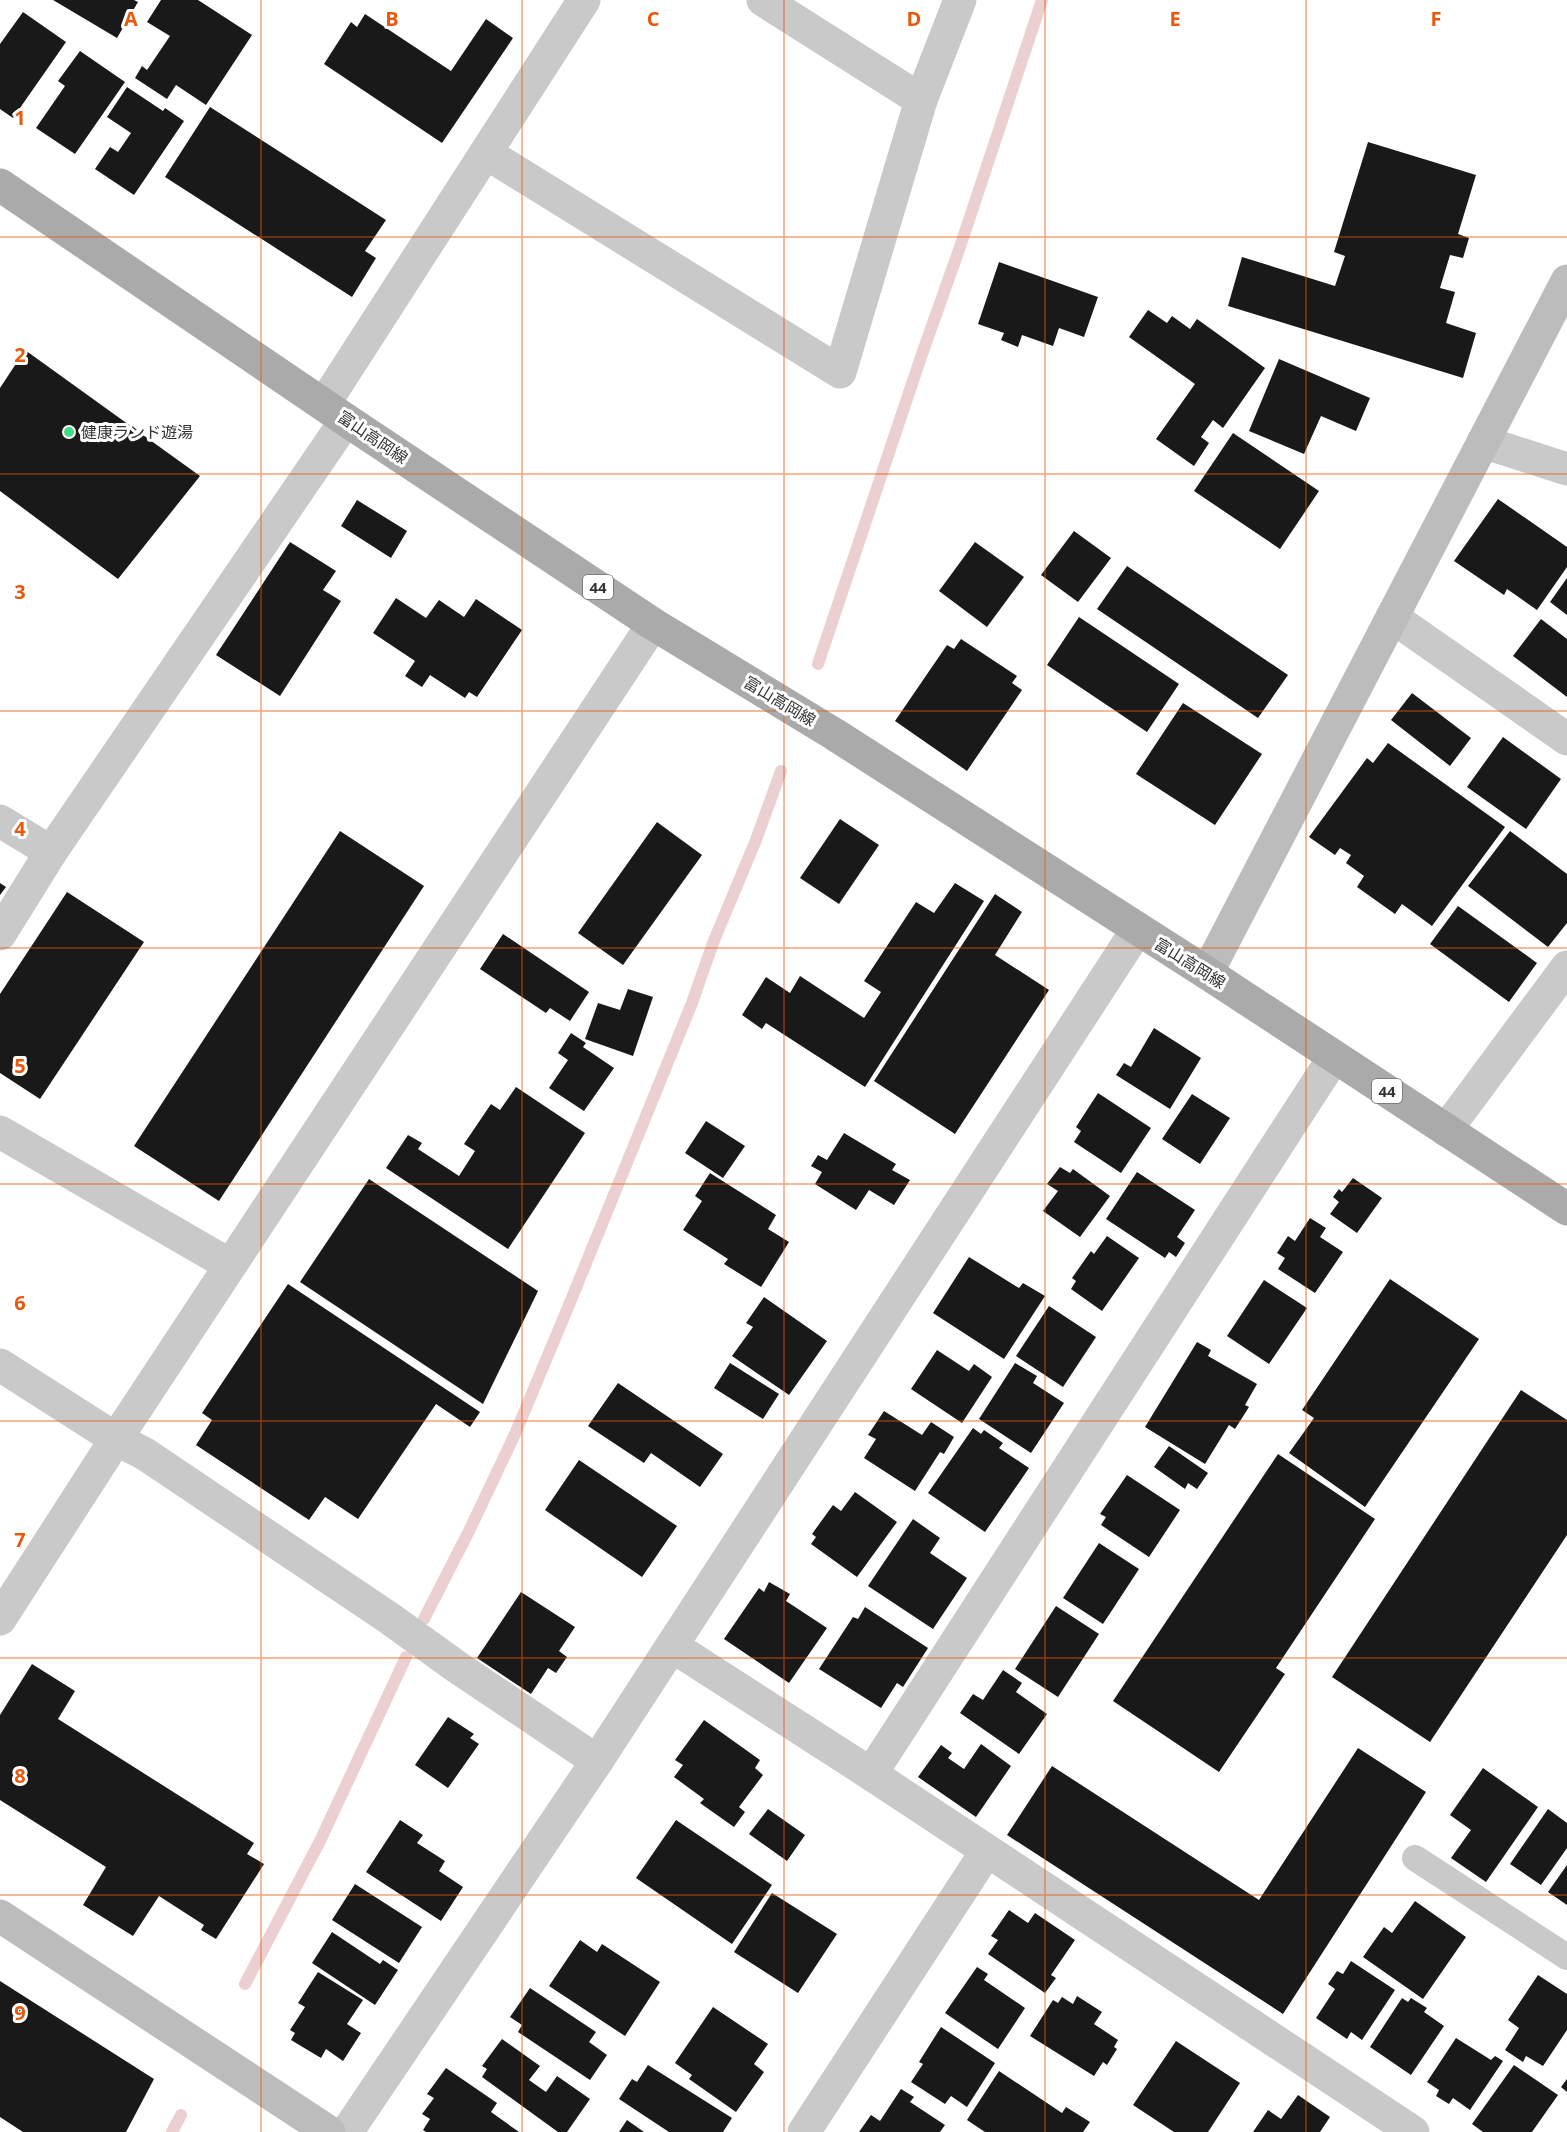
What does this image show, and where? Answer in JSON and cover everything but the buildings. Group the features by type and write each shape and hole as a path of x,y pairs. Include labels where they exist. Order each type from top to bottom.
{"main road":[{"name":"富山高岡線","path":"0,185 653,624 834,734 1567,1209"}],"street":[{"path":"0,934 335,412 486,153 584,0"},
{"path":"763,0 921,100"},
{"path":"486,153 840,372 921,100 960,0"},
{"path":"1207,974 1567,281"},
{"path":"1484,441 1567,469"},
{"path":"1392,617 1567,739"},
{"path":"0,1619 230,1265 653,624"},
{"path":"0,821 51,852"},
{"path":"347,2132 597,1761 1137,930"},
{"path":"1446,1130 1567,967"},
{"path":"870,1774 1334,1057"},
{"path":"0,1132 230,1265"},
{"path":"0,1365 116,1439 145,1454 597,1761"},
{"path":"672,1646 1413,2132"},
{"path":"804,2132 986,1852"},
{"path":"0,1916 329,2132"}],"lane":[{"path":"1415,1858 1567,1957"}],"waterway":[{"path":"818,664 1042,0"},
{"path":"424,1619 515,1434 692,1003 713,943 756,840 781,771"},
{"path":"245,1984 320,1841 406,1657"},
{"path":"172,2132 181,2115"}],"place":[{"name":"健康ランド遊湯","path":"69,432"}]}
